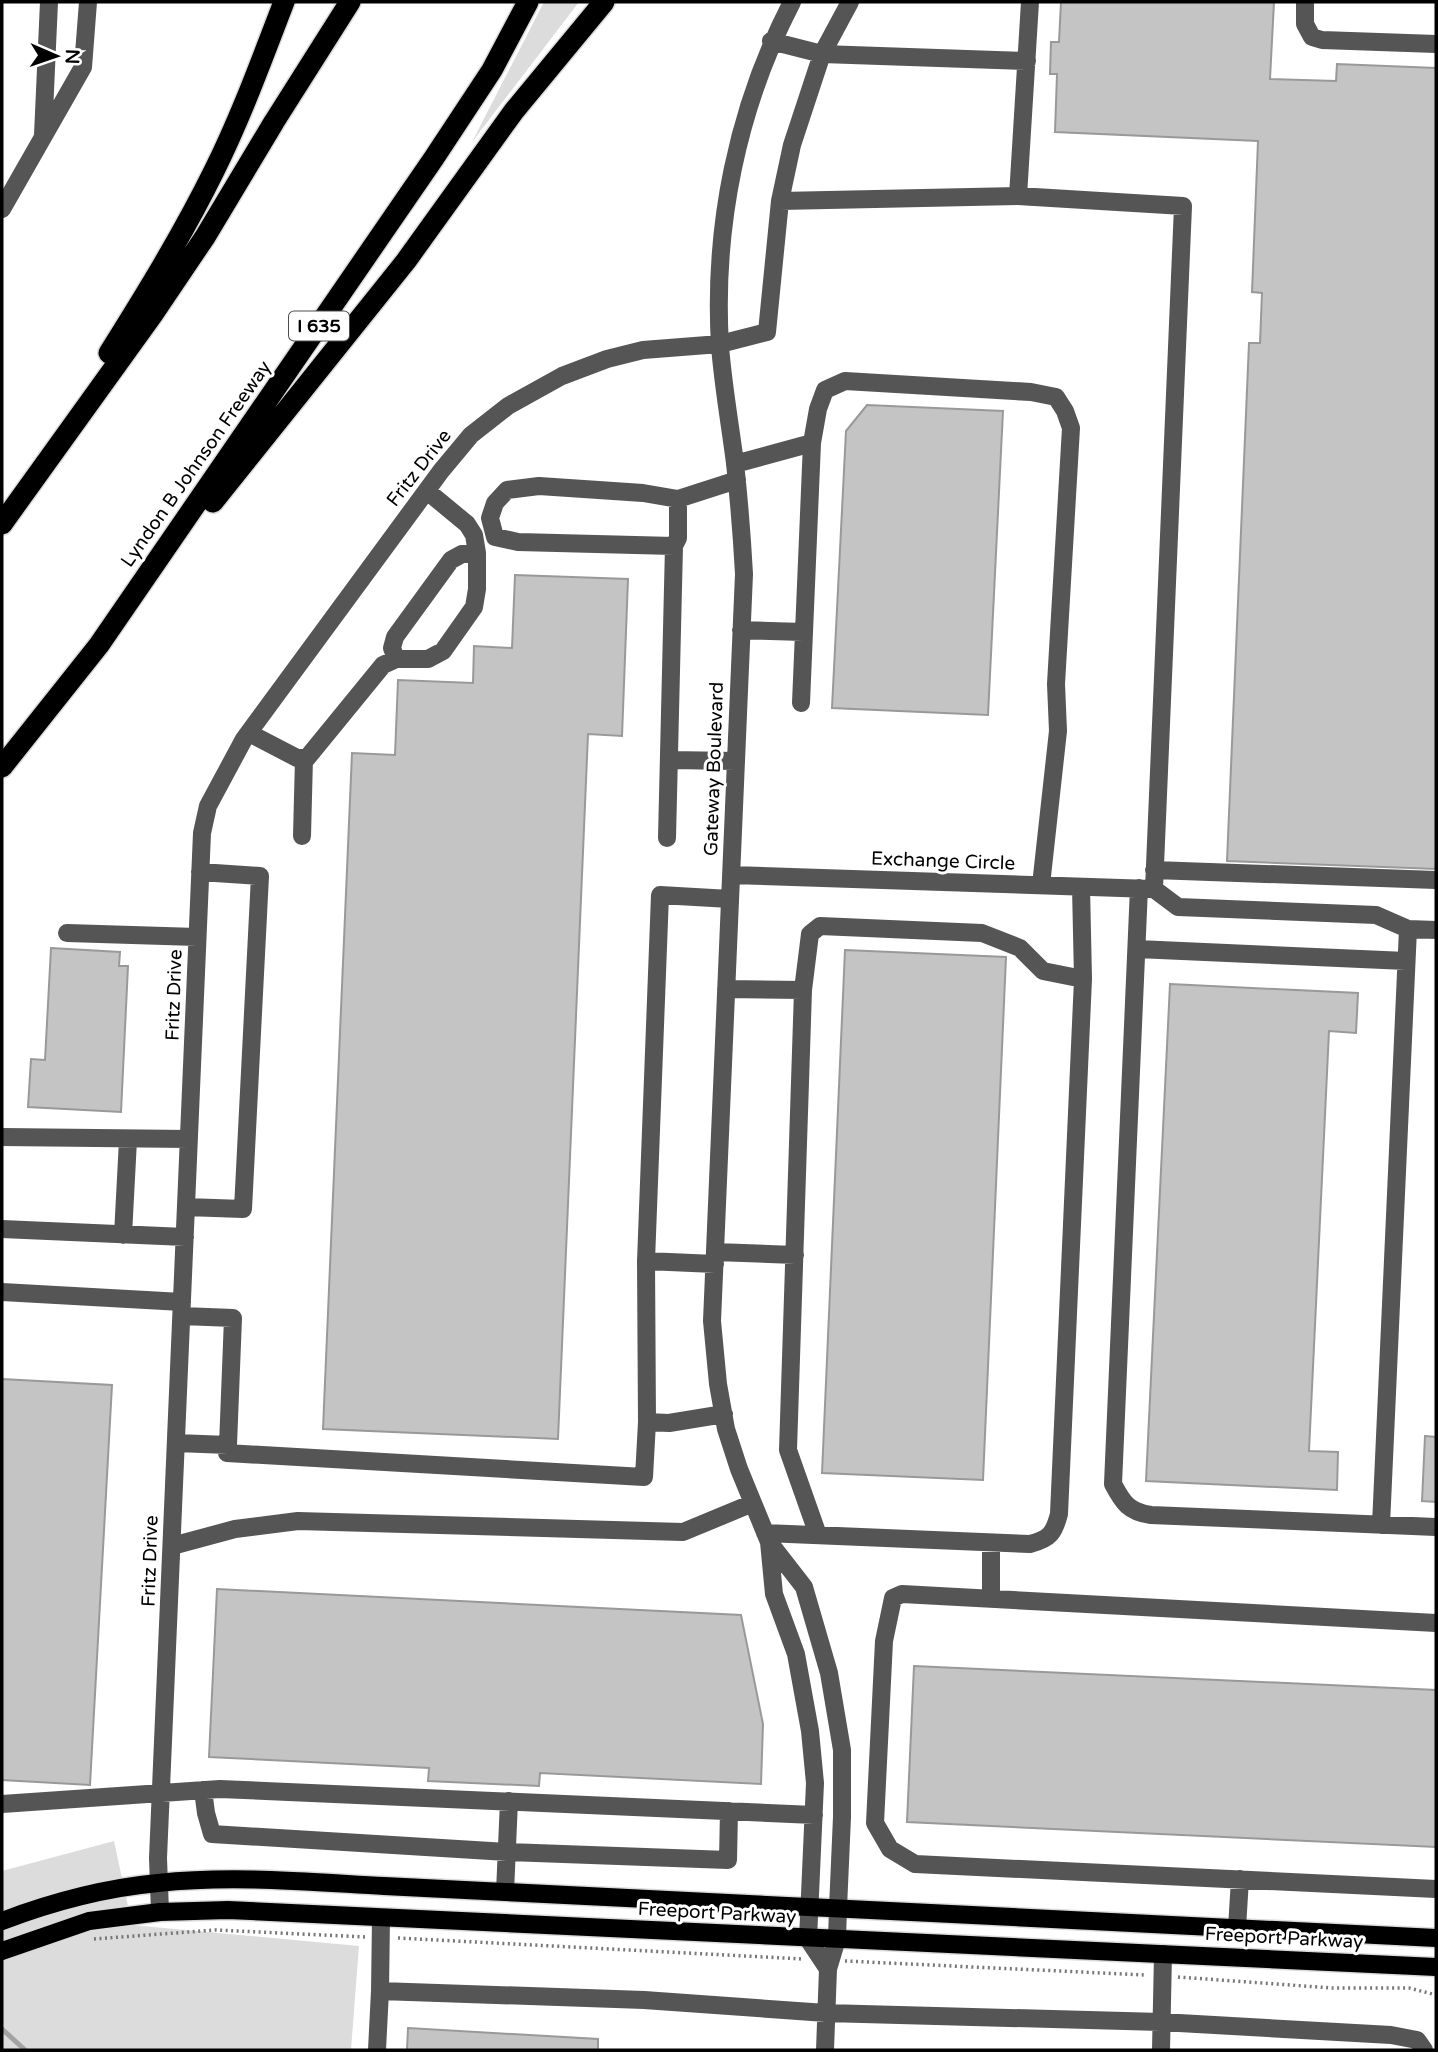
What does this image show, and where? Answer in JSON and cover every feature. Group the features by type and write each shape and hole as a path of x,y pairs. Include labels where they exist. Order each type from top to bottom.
{"highway":[{"path":"3,522 133,314 202,193 243,107 284,2"},
{"path":"3,522 205,237 350,2"},
{"name":"Lyndon B Johnson Freeway","path":"2,766 99,645 434,158 492,70 528,2"},
{"path":"99,645 406,261 514,111 604,2"}],"main road":[{"name":"Freeport Parkway","path":"2,1920 62,1901 158,1883 216,1879 1436,1938"},
{"name":"Freeport Parkway","path":"9,1949 89,1921 160,1912 228,1910 1436,1967"}],"street":[{"path":"43,137 49,2"},
{"path":"2,209 83,67 88,2"},
{"name":"Gateway Boulevard","path":"792,2 771,41 743,123 726,199 721,254 720,344 736,472 744,574 712,1321 723,1414 739,1469 767,1537 804,1587 829,1673 842,1750 838,1908 836,1939 826,1963 825,2050"},
{"path":"850,2 822,54 792,145 780,201 1018,196 1182,206 1154,870 1147,889 1137,949 1114,1484 1123,1503 1136,1513 1436,1527"},
{"path":"1018,196 1030,2"},
{"path":"1305,2 1306,24 1311,37 1322,40 1436,44"},
{"path":"771,41 822,54 1027,61"},
{"name":"Fritz Drive","path":"160,1912 158,1883 161,1794 197,937 202,833 208,806 249,733 471,435 508,406 562,376 607,359 643,350 720,344 767,332 780,201"},
{"path":"801,703 813,443 821,397 825,390 836,383 845,382 1031,392 1056,397 1071,428 1056,684 1058,731 1041,885"},
{"path":"674,546 519,542 495,537 490,518 495,503 507,489 539,486 643,493 678,499 736,472 813,443"},
{"path":"249,733 297,758 307,758 383,665 396,659 428,659 443,651 474,607 477,553 474,535 467,524 427,491"},
{"path":"667,838 674,546 678,538 678,499"},
{"path":"471,530 491,524"},
{"path":"396,659 392,648 395,637 451,560 462,554 477,553"},
{"path":"741,630 803,632"},
{"path":"302,836 303,758"},
{"path":"669,760 736,761"},
{"path":"1154,870 1436,880"},
{"path":"186,1207 243,1209 260,876 200,872"},
{"name":"Exchange Circle","path":"731,875 1147,889"},
{"path":"767,1537 818,1535 1030,1544 1046,1540 1055,1531 1059,1514 1083,979 1081,887"},
{"path":"1147,889 1178,908 1376,915 1408,929 1436,930"},
{"path":"2,1292 182,1309 233,1318 227,1453 644,1477 647,1422 646,1261 660,895 730,898"},
{"path":"818,1535 788,1450 803,990 810,934 820,926 982,933 1020,948 1043,971 1083,979"},
{"path":"1381,1525 1408,929"},
{"path":"67,933 197,937"},
{"path":"1137,949 1406,961"},
{"path":"726,989 803,990"},
{"path":"2,1137 189,1139"},
{"path":"122,1235 128,1140"},
{"path":"2,1229 185,1237"},
{"path":"646,1261 795,1255"},
{"path":"647,1422 669,1423 723,1414"},
{"path":"176,1443 228,1445"},
{"path":"172,1546 235,1529 298,1521 683,1532 753,1503"},
{"name":"Gateway Boulevard","path":"767,1537 774,1594 796,1654 810,1731 815,1783 808,1939"},
{"path":"991,1543 991,1599"},
{"path":"1436,1623 902,1594 893,1598 884,1641 875,1824 890,1849 915,1864 1436,1889"},
{"path":"2,1804 220,1789 814,1815"},
{"path":"203,1790 212,1834 507,1852 728,1860 729,1811"},
{"path":"505,1892 509,1801"},
{"path":"842,1820 875,1824"},
{"path":"1237,1928 1240,1879"},
{"path":"377,2050 381,1918"},
{"path":"808,1939 826,1963"},
{"path":"1161,2050 1163,1954"},
{"path":"380,1991 644,2000 826,2013 1161,2022 1391,2035 1417,2040 1424,2050"}],"path":[{"path":"83,1940 215,1930 826,1963 1162,1976 1332,1988 1409,1988 1436,1995"}],"shaded area":[{"path":"544,2 579,2 472,142"},
{"path":"114,1841 132,1925 359,1946 351,2050 2,2050 2,1871"}],"building":[{"path":"1061,2 1274,2 1270,79 1336,81 1337,64 1436,68 1436,869 1227,861 1249,343 1260,343 1262,293 1252,292 1258,141 1055,132 1057,74 1050,74 1051,42 1059,42"},
{"path":"867,405 1003,411 988,715 832,708 846,431"},
{"path":"515,575 628,579 622,736 588,734 558,1439 323,1429 352,753 395,755 398,680 473,683 474,646 512,648"},
{"path":"51,948 120,952 119,966 128,966 121,1112 28,1107 31,1059 45,1060"},
{"path":"845,950 1006,957 983,1480 822,1473"},
{"path":"1170,984 1358,993 1356,1033 1329,1031 1309,1451 1338,1452 1337,1490 1146,1481"},
{"path":"2,1379 112,1385 90,1785 2,1780"},
{"path":"1425,1436 1436,1437 1436,1502 1422,1501"},
{"path":"217,1589 741,1615 763,1724 761,1784 540,1773 539,1786 428,1781 429,1768 209,1757"},
{"path":"914,1666 1436,1690 1436,1847 907,1822"},
{"path":"408,2028 598,2039 598,2050 407,2050"}],"waterway":[{"path":"2,2029 25,2050"}]}
